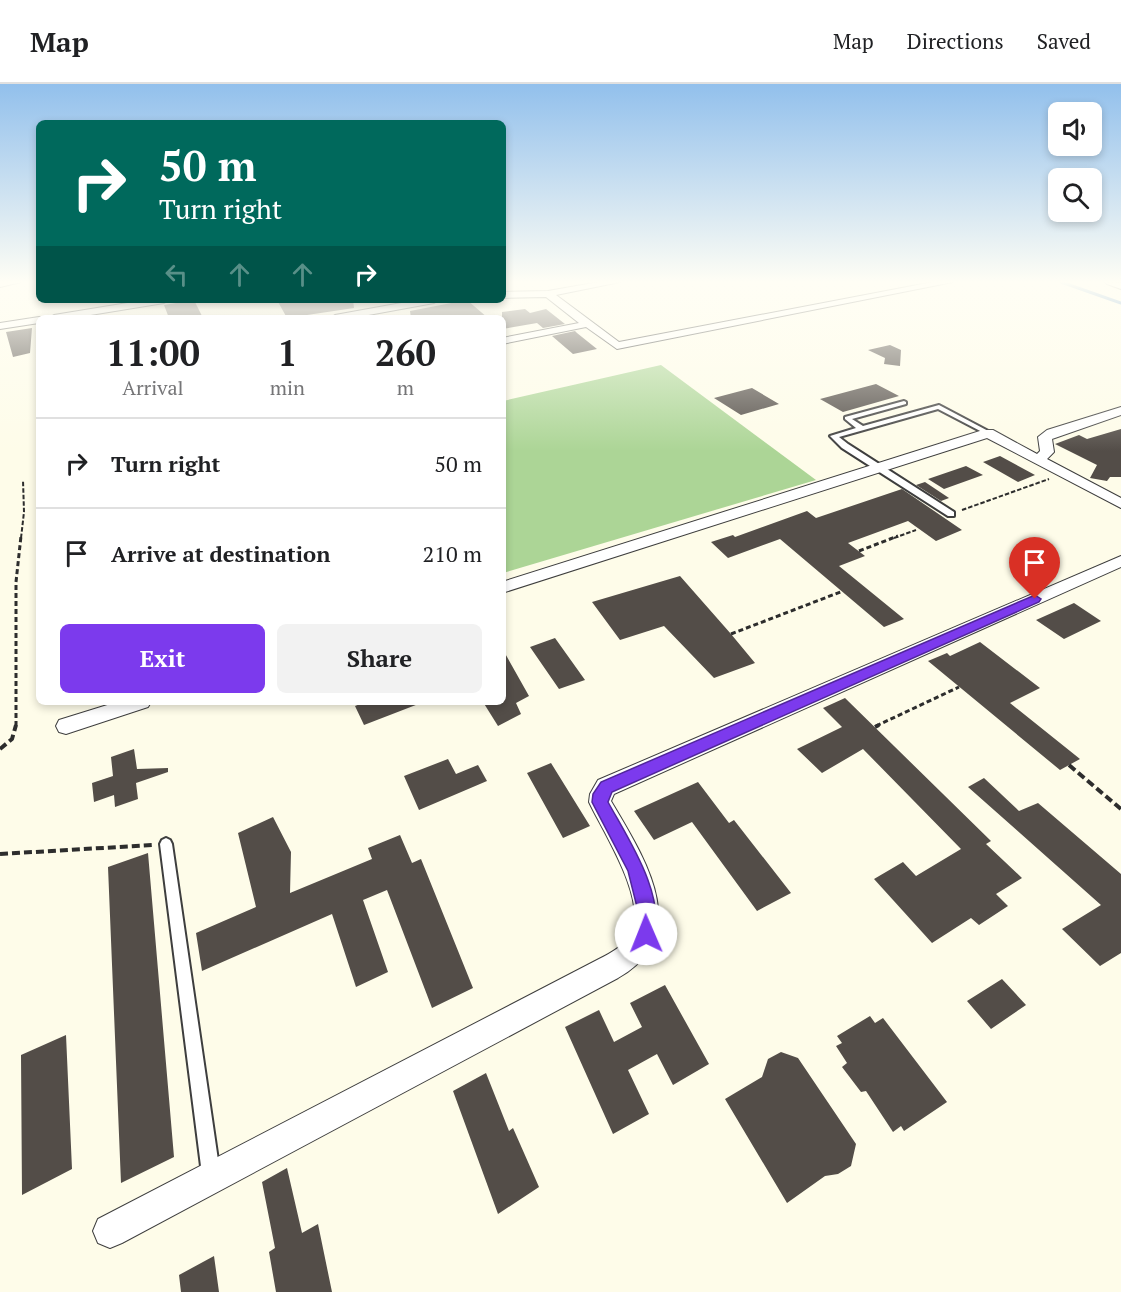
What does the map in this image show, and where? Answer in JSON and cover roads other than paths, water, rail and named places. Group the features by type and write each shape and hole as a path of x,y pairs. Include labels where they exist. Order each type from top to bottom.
{"street":[{"path":"607,338 617,346 656,338"},
{"path":"1038,460 1047,452 1045,437 1121,411"},
{"path":"506,587 988,433 1121,504"},
{"path":"110,1231 581,983 634,952 646,934 647,911 636,870 600,802 601,794 606,787 1121,561"},
{"path":"66,726 132,705"}],"lane":[{"path":"863,429 848,418 904,403"},
{"path":"951,514 845,446 834,436 939,406 988,433"},
{"path":"166,844 212,1177"}]}
